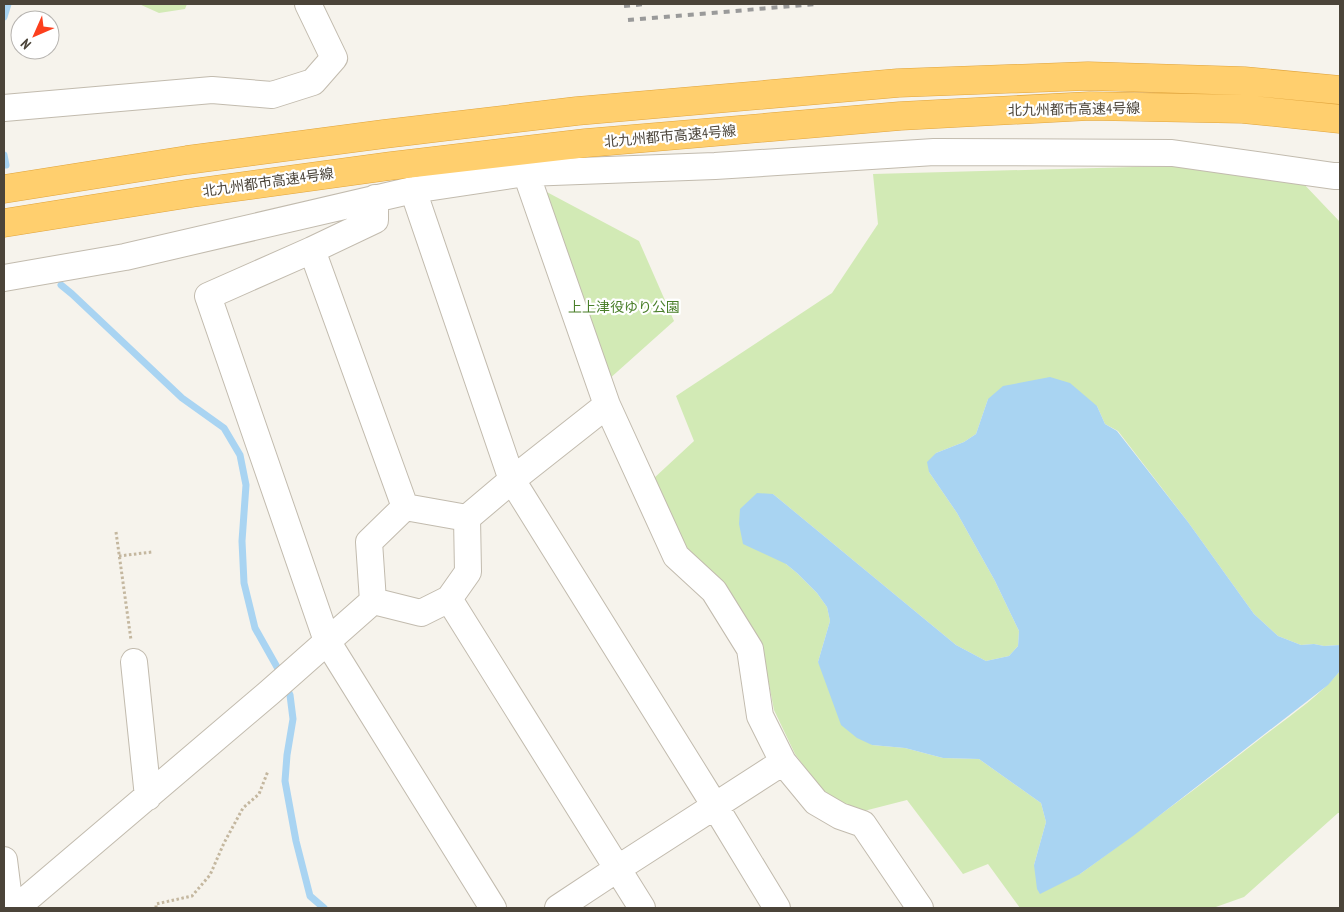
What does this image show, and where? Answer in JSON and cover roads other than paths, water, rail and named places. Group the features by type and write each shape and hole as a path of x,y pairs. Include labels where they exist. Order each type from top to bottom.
{"highway":[{"path":"4,189 187,160 548,114 898,83 1088,76 1244,81 1340,90"},
{"name":"北九州都市高速4号線","path":"4,223 192,193 390,166 586,143 900,116 1090,106 1244,109 1340,119"}],"street":[{"path":"5,108 212,90 272,95 313,82 334,58 308,4"},
{"path":"4,278 125,257 413,190 526,173 715,166 934,152 1172,153 1340,176"},
{"path":"526,173 607,405 676,556 714,591 750,649 760,716 783,762 816,802 840,816 863,824 920,908"},
{"path":"413,190 512,480 777,908"},
{"path":"375,198 374,220 208,296 327,641 493,908"},
{"path":"312,250 405,507"},
{"path":"467,518 607,405"},
{"path":"405,507 467,518"},
{"path":"373,601 369,542 405,507"},
{"path":"373,601 421,613 449,599 468,572 467,518"},
{"path":"449,599 642,908"},
{"path":"16,908 294,672 373,601"},
{"path":"134,662 148,797"},
{"path":"558,908 783,762"},
{"path":"4,860 10,908"}],"water":[{"path":"1050,377 1070,383 1097,406 1105,424 1117,431 1188,522 1254,614 1278,636 1301,645 1340,645 1340,671 1328,685 1133,836 1080,874 1040,894 1037,889 1034,865 1046,822 1041,803 979,759 943,758 905,748 872,745 857,738 841,725 818,662 830,621 827,607 817,593 786,564 743,544 739,524 740,509 757,493 773,494 956,645 986,661 1009,656 1018,646 1019,631 995,581 957,513 929,472 927,462 936,453 964,442 976,434 988,399 1003,386"}],"waterway":[{"path":"4,17 8,4"},
{"path":"4,155 6,165"},
{"path":"61,285 182,398 224,428 240,455 246,485 242,541 244,583 255,628 290,695 293,719 285,781 296,841 310,896 324,908"}],"railway":[{"path":"624,6 646,4"},
{"path":"628,20 817,4"}],"park label":[{"name":"上上津役ゆり公園","path":"624,307"}]}
